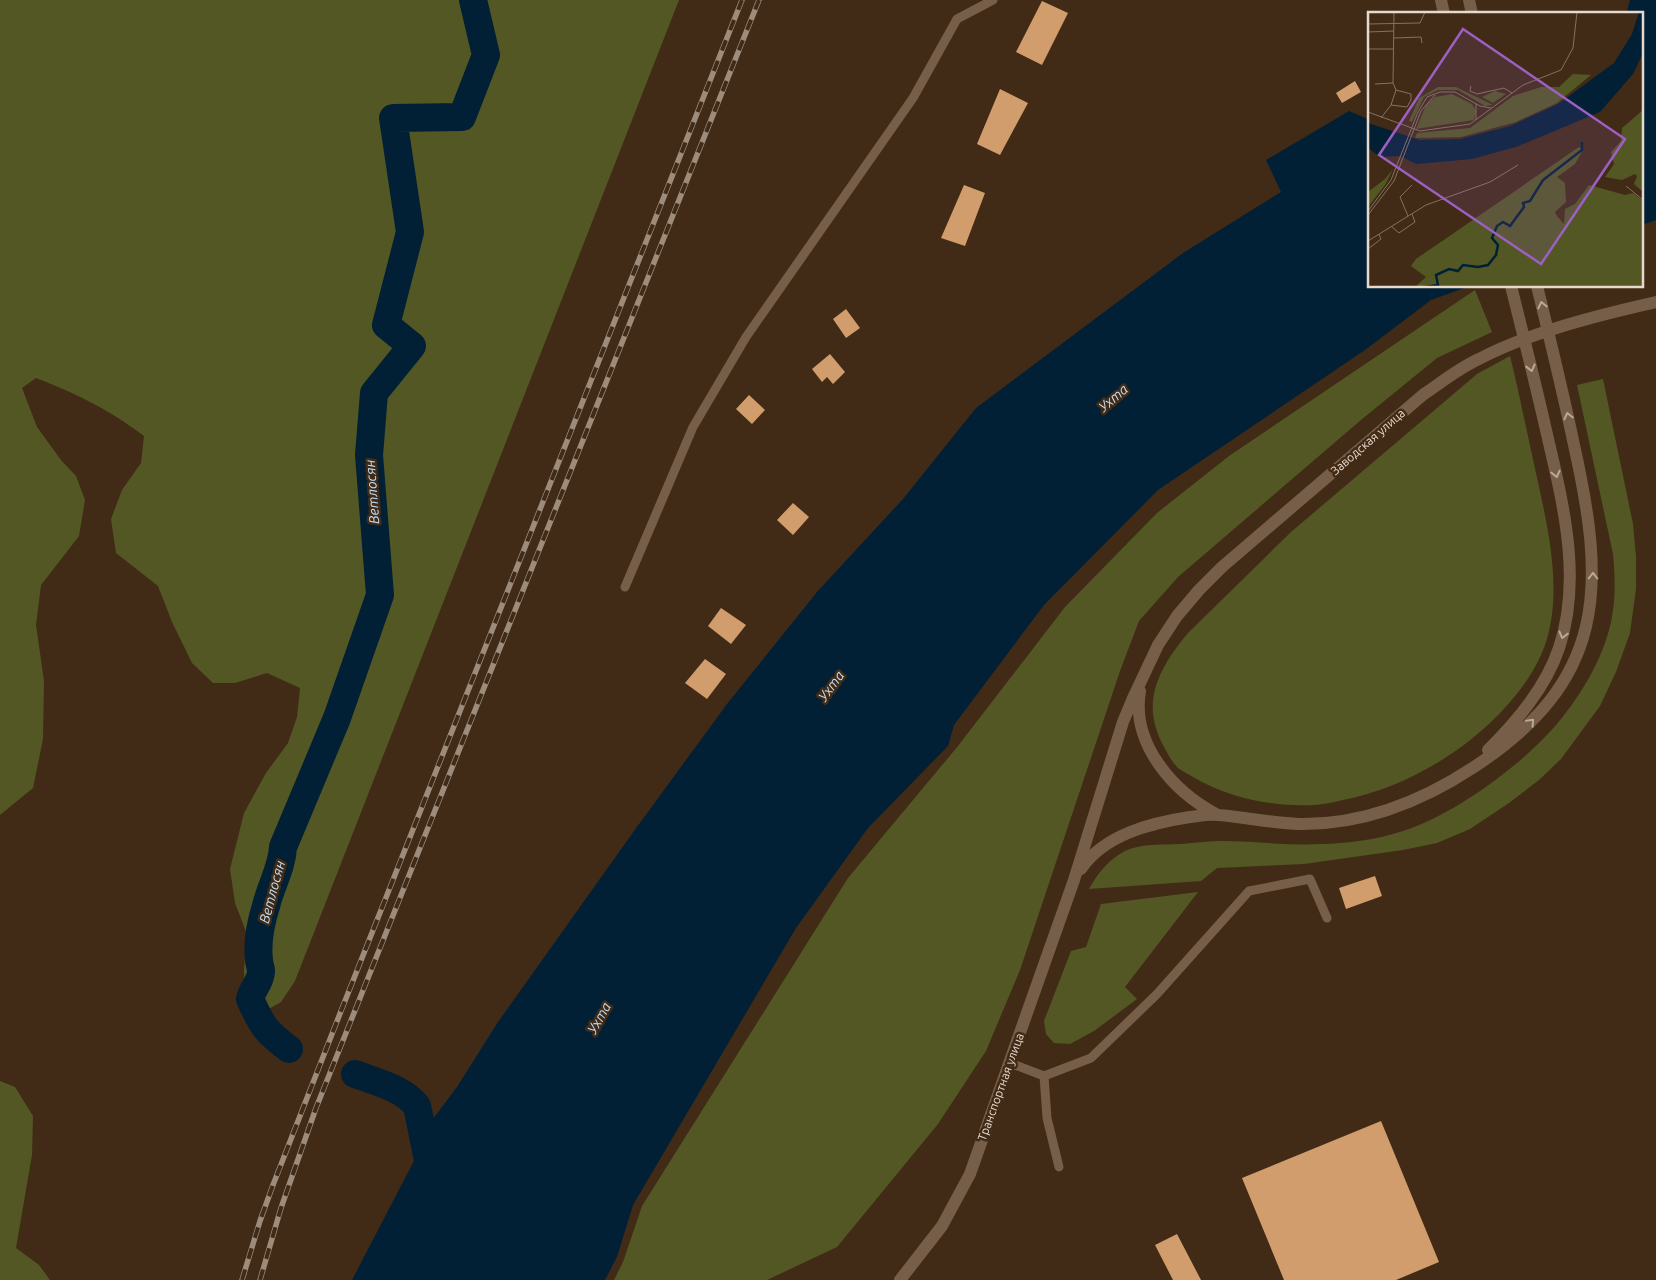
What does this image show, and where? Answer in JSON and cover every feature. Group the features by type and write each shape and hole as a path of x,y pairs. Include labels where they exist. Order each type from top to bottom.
{"street":[{"path":"1450,782 1479,759 1521,714 1542,683 1554,660 1563,636 1570,585 1567,536 1559,488 1511,288"},
{"path":"1074,880 1093,854 1114,840 1157,823 1216,814 1282,823 1316,824 1367,817 1401,806 1450,782 1490,757 1522,732 1564,681 1582,646 1592,604 1591,535 1583,485 1537,288"},
{"name":"Заводская улица","path":"1144,674 1158,645 1177,616 1222,567 1424,394 1477,359 1536,334 1656,302"},
{"path":"1144,674 1139,694 1139,717 1144,738 1161,768 1184,792 1216,814"},
{"path":"1074,880 1123,722 1144,674"},
{"name":"Транспортная улица","path":"900,1280 942,1226 970,1174 1074,880"}],"lane":[{"path":"625,587 693,427 746,337 913,98 957,19 993,0"},
{"path":"1010,1063 1044,1076 1091,1058 1158,994 1249,891 1310,879 1327,918"},
{"path":"1044,1076 1047,1118 1059,1167"}],"green space":[{"path":"0,0 679,0 295,981 281,1002 265,1011 245,1002 244,970 247,934 235,903 230,869 244,813 266,773 288,743 297,717 300,688 267,673 235,683 213,683 192,663 172,622 158,586 116,553 111,519 122,490 141,463 144,436 92,403 36,378 22,388 37,427 61,460 76,476 85,500 79,536 41,585 36,625 44,681 43,739 33,788 0,815"},
{"path":"1475,290 1492,332 1437,358 1361,420 1178,577 1139,621 1120,671 1020,970 986,1051 938,1124 837,1247 767,1280 614,1280 623,1262 642,1206 848,878 958,746 1065,607 1157,513 1229,456"},
{"path":"1510,356 1548,529 1553,574 1553,596 1552,618 1543,651 1524,685 1508,705 1474,737 1422,772 1383,789 1316,805 1284,805 1237,796 1207,785 1178,768 1166,751 1156,729 1153,700 1161,672 1188,633 1291,532 1477,374"},
{"path":"1603,379 1633,524 1636,589 1630,633 1616,672 1600,706 1561,759 1539,780 1509,803 1470,829 1437,843 1403,850 1304,864 1217,868 1201,881 1089,889 1100,872 1109,863 1131,848 1222,841 1331,844 1373,839 1394,834 1423,823 1465,801 1506,772 1542,740 1566,713 1583,689 1603,649 1613,613 1615,588 1613,554 1577,385"},
{"path":"1198,892 1125,987 1137,999 1094,1031 1070,1044 1054,1043 1046,1034 1044,1021 1071,951 1086,947 1101,904"},
{"path":"0,1081 15,1087 33,1116 32,1155 16,1248 39,1265 50,1280 0,1280"}],"water":[{"path":"1630,0 1656,0 1656,220 1644,224 1644,12 1627,12"},
{"name":"Ухта","path":"1349,111 1368,119 1368,288 1464,288 1431,300 1365,350 1158,490 1044,605 954,725 948,746 868,828 796,928 633,1205 617,1257 605,1280 352,1280 417,1155 426,1128 457,1087 498,1022 634,831 727,704 817,592 903,499 976,408 1183,253 1281,192 1266,160"}],"building":[{"path":"1042,1 1068,13 1042,65 1016,52"},
{"path":"1355,81 1361,92 1342,103 1336,93"},
{"path":"1000,89 1028,103 1000,155 977,144"},
{"path":"964,185 985,193 965,246 941,238"},
{"path":"846,309 860,328 846,338 833,319"},
{"path":"830,354 845,372 833,384 827,377 822,382 812,369"},
{"path":"749,395 765,410 752,424 736,409"},
{"path":"793,503 809,517 793,535 777,520"},
{"path":"721,608 746,625 731,644 708,626"},
{"path":"705,659 726,674 707,699 685,683"},
{"path":"1375,876 1382,896 1346,909 1339,888"},
{"path":"1381,1121 1439,1262 1396,1280 1284,1280 1242,1178"},
{"path":"1177,1234 1201,1280 1173,1280 1155,1245"}],"waterway":[{"name":"Ветлосян","path":"289,1049 265,1028 250,999 261,975 259,961 261,926 268,898 281,862 283,847 337,718 380,595 369,455 374,393 412,346 386,325 410,232 393,118 462,117 486,55 473,0"},
{"name":"Ветлосян","path":"355,1074 397,1090 417,1106 431,1175"}],"railway":[{"path":"242,1280 273,1185 742,0"},
{"path":"260,1280 281,1208 316,1108 759,0"}]}
